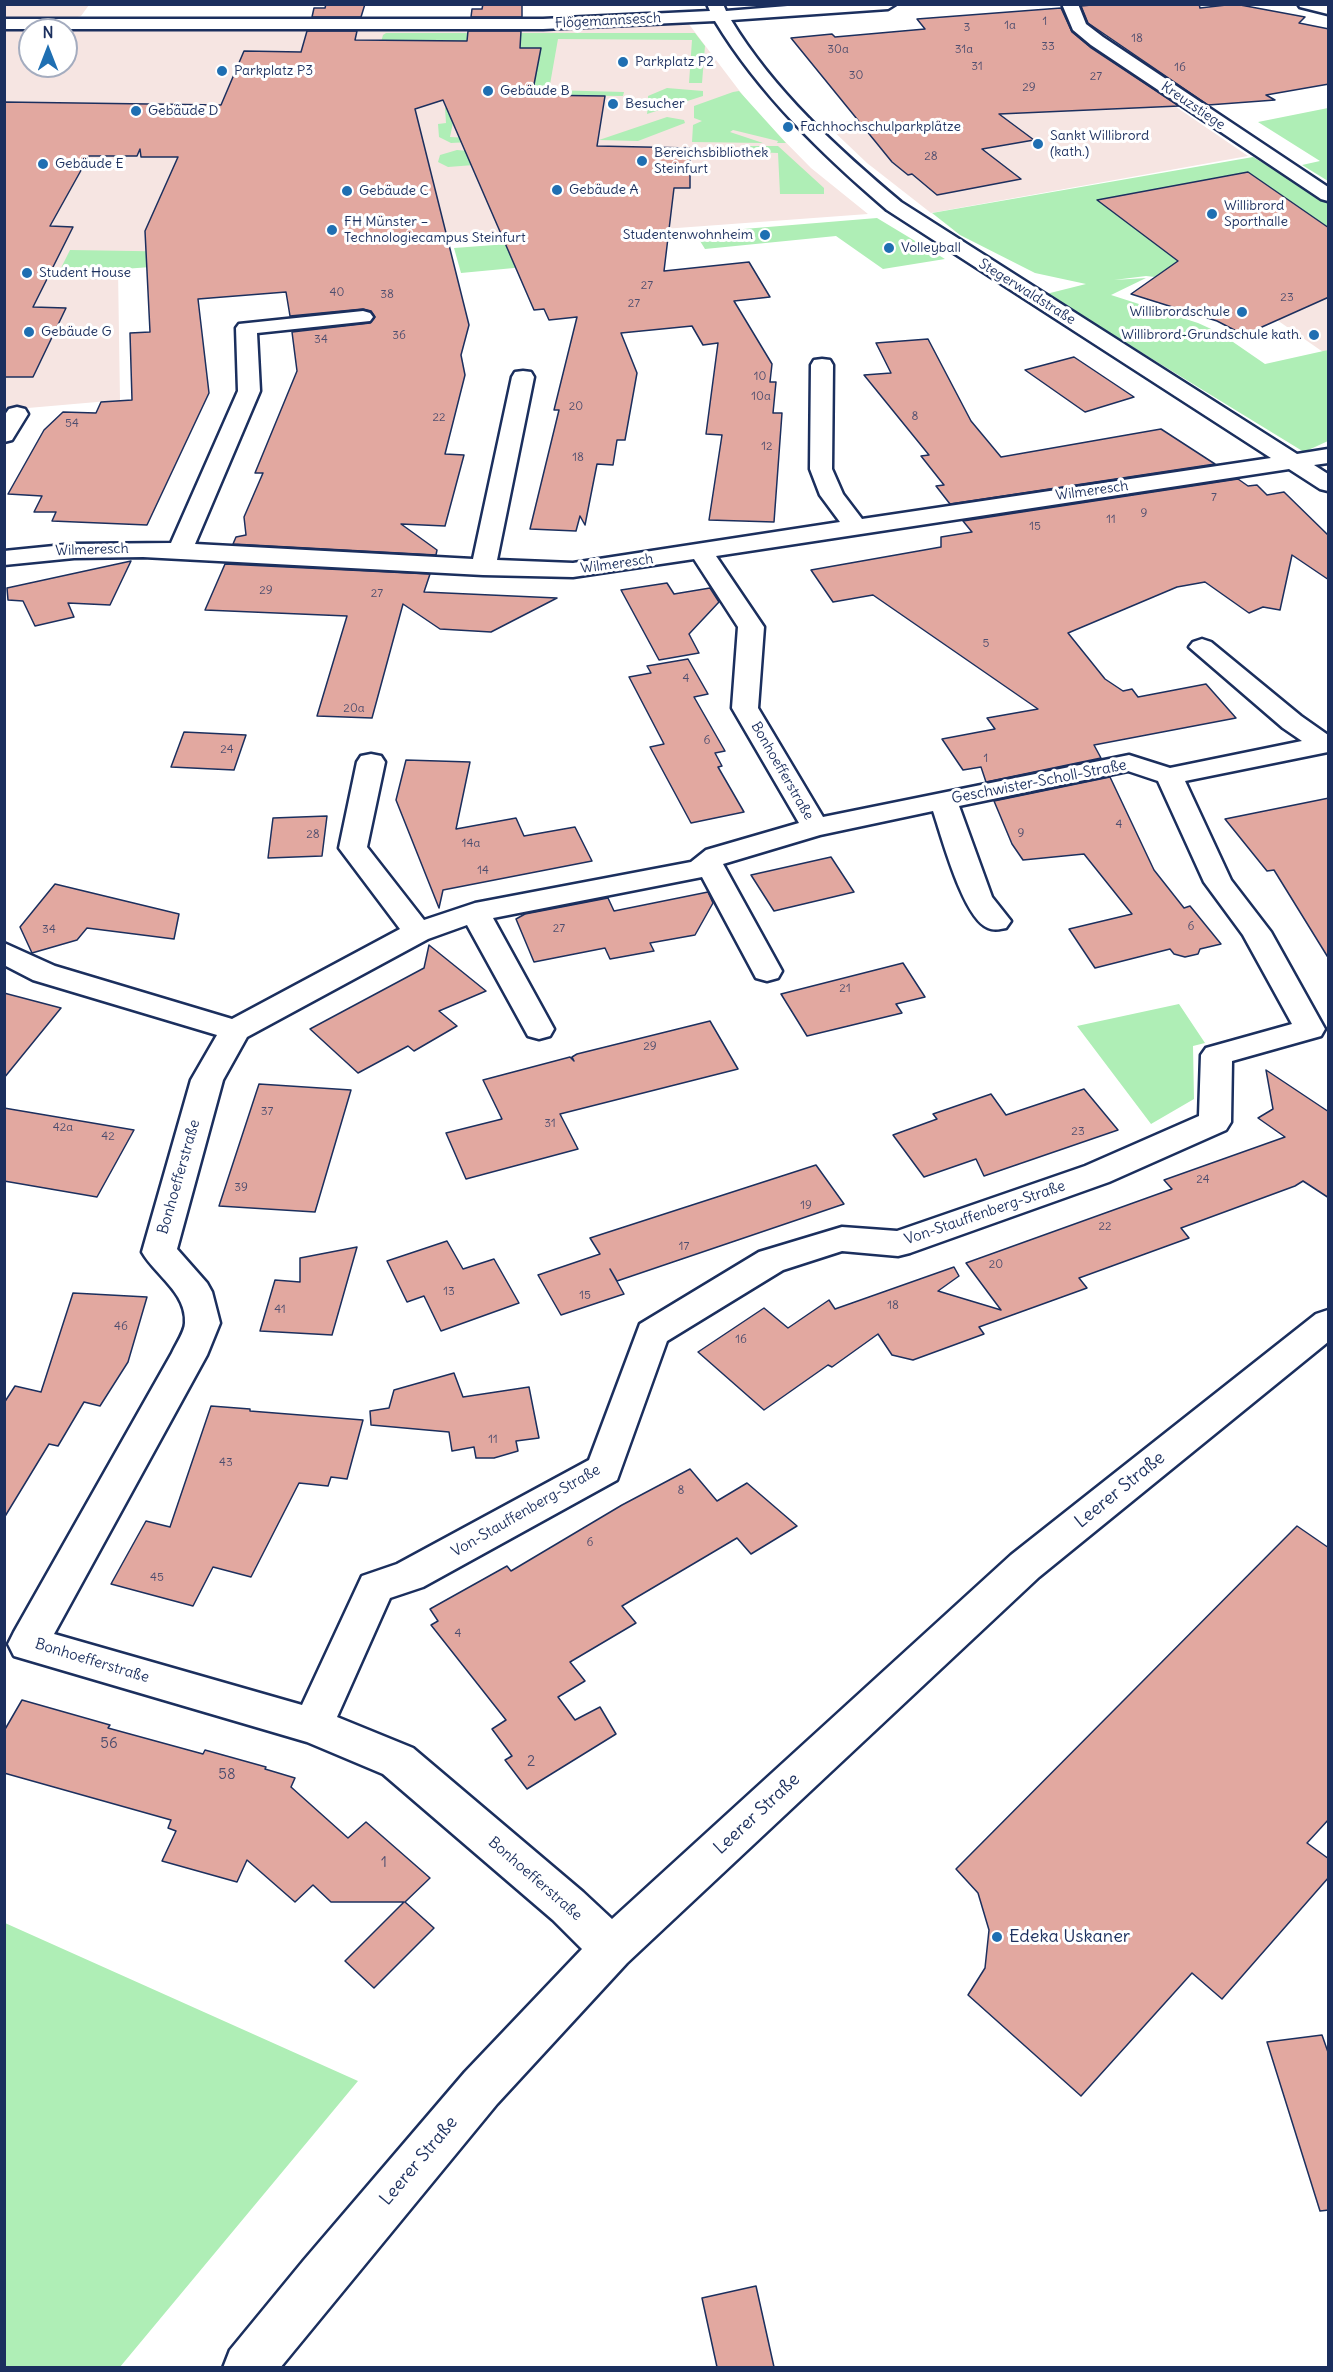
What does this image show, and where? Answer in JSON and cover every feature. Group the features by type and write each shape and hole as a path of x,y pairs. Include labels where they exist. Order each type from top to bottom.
{"street":[{"path":"236,24 242,4"},
{"path":"384,24 389,4"},
{"name":"Flögemannsesch","path":"543,24 546,4"},
{"name":"Flögemannsesch","path":"4,24 99,14 236,24 543,24 717,10 888,4"},
{"name":"Kreuzstiege","path":"1070,4 1075,20 1097,41 1329,195"},
{"path":"1306,4 1329,9"},
{"name":"Stegerwaldstraße","path":"717,10 771,86 806,125 894,206 1329,484"},
{"path":"180,550 249,391 246,328 363,317"},
{"path":"822,365 821,469 832,495 855,526"},
{"path":"483,568 523,377"},
{"path":"4,435 17,414"},
{"name":"Wilmeresch","path":"4,558 99,548 180,550 483,568 573,570 1329,456"},
{"name":"Bonhoefferstraße","path":"701,552 751,627 746,708 815,827"},
{"name":"Geschwister-Scholl-Straße","path":"1202,647 1292,722 1327,746"},
{"name":"Geschwister-Scholl-Straße","path":"943,801 1129,763 1169,776 1327,746"},
{"path":"371,762 353,848 418,932"},
{"name":"Von-Stauffenberg-Straße","path":"313,1726 376,1587 410,1576 604,1470 652,1333 771,1261 842,1239 898,1244 1097,1174 1215,1122 1217,1055 1310,1029 1256,932 1218,882 1169,776"},
{"path":"943,801 978,899 996,921"},
{"name":"Bonhoefferstraße","path":"612,1948 567,1906 398,1761 313,1726 28,1644 189,1355 203,1323 195,1292 159,1252 207,1080 235,1030 418,932 475,912 700,869 716,856 815,827 943,801"},
{"path":"708,862 766,971"},
{"path":"475,912 539,1029"},
{"path":"4,953 44,973 235,1030"},
{"name":"Leerer Straße","path":"248,2367 481,2088 612,1948 1025,1566 1329,1323"}],"shaded area":[{"path":"5,4 89,5 81,16 74,18 5,19"},
{"name":"FH Münster – Technologiecampus Steinfurt","path":"688,23 754,110 811,168 868,214 118,269 120,400 5,410 5,30 18,30 18,78 78,78 78,30 532,30"},
{"name":"Sankt Willibrord (kath.)","path":"1160,96 1248,156 931,213 867,163 827,125 913,110"},
{"name":"Willibrord-Grundschule kath.","path":"1328,297 1328,350 1323,352 1277,320"}],"green space":[{"path":"386,33 695,33 705,46 702,83 689,83 692,40 558,39 549,90 624,92 623,96 514,95 454,47 455,41 420,40 409,80 381,42"},
{"path":"667,88 703,91 703,96 647,114 648,106 662,101 657,99 648,101 648,96"},
{"path":"739,91 786,143 777,143 778,141 733,130 730,132 763,143 692,142 693,125 702,121 694,118 694,106"},
{"path":"445,108 456,108 450,137 506,140 451,143 439,137 438,124 446,123"},
{"path":"1328,108 1328,181 1302,165 1320,161 1258,122"},
{"path":"667,117 684,120 685,123 638,141 599,140"},
{"path":"750,146 778,146 824,188 824,194 780,194 778,153 750,152"},
{"path":"457,150 468,151 474,165 448,167 438,162 440,155"},
{"path":"1253,157 1328,201 1328,265 1218,284 1146,276 1114,280 1146,278 1111,295 1198,323 1220,333 1265,364 1328,350 1328,441 1304,452 1046,294 1086,284 1035,273 960,235 932,213"},
{"path":"877,218 945,259 883,269 836,236 705,249 695,233"},
{"path":"575,239 588,261 461,273 454,248"},
{"path":"70,250 322,254 58,274"},
{"path":"1179,1004 1205,1043 1193,1046 1194,1099 1151,1124 1077,1026"},
{"path":"5,1923 358,2081 120,2367 5,2367"}],"building":[{"path":"326,4 365,4 361,17 312,17 314,8 325,8"},
{"path":"483,4 522,4 522,17 471,17 472,9 482,9"},
{"path":"1199,4 1200,8 1235,4 1305,17 1299,23 1329,29 1329,84 1266,95 1275,100 1208,105 1088,23 1081,6"},
{"path":"1061,8 1072,32 1090,47 1179,106 999,114 1034,140 982,149 1021,179 937,195 912,174 908,175 892,162 791,38 832,34 835,37 925,29 917,19"},
{"path":"307,31 357,31 355,40 467,41 468,31 521,31 520,48 541,48 532,95 605,96 597,146 690,148 690,188 674,188 664,271 749,262 770,297 734,301 772,364 770,382 776,382 773,413 782,413 774,522 709,520 722,435 706,434 718,343 703,345 692,326 621,333 637,373 625,440 617,440 613,465 597,464 585,525 580,516 576,531 530,529 559,410 554,410 577,317 549,320 544,309 534,310 443,100 415,109 469,325 461,355 465,375 445,454 464,455 445,526 401,524 437,550 436,555 233,544 236,537 246,535 244,517 263,473 255,473 297,371 292,332 370,323 375,317 371,311 363,309 290,316 286,292 198,299 209,393 147,525 52,521 56,512 34,512 42,496 8,494 44,430 63,412 96,413 101,402 132,400 130,333 150,332 145,231 178,157 141,157 140,149 137,156 89,156 50,226 73,227 33,307 66,308 33,377 4,377 4,102 221,105 244,51 301,52"},
{"name":"Willibrord Sporthalle","path":"1248,172 1329,228 1329,297 1244,335 1217,321 1131,294 1178,261 1097,200"},
{"path":"928,339 971,421 1001,457 1161,429 1215,464 950,504 936,486 944,485 921,456 929,455 864,375 891,373 876,343"},
{"path":"1074,357 1134,397 1085,412 1025,370"},
{"path":"1238,479 1248,486 1257,485 1267,495 1284,492 1329,536 1329,580 1292,555 1280,610 1263,607 1249,613 1205,582 1177,587 1068,633 1105,679 1123,691 1132,689 1138,697 1206,684 1236,718 1094,745 1101,758 986,782 981,767 963,770 942,739 995,729 987,718 1038,709 873,595 833,602 811,570 941,547 941,537 972,532 963,521"},
{"path":"131,561 110,605 68,603 74,617 35,626 23,601 8,600 7,588"},
{"path":"225,564 430,574 424,592 557,598 491,632 440,629 403,604 372,718 317,716 347,616 205,610"},
{"path":"667,583 674,594 710,588 719,602 689,634 699,653 659,660 621,590"},
{"path":"688,659 708,694 694,697 725,751 715,753 722,766 718,767 744,812 691,823 650,747 664,744 629,677 651,673 647,666"},
{"path":"184,732 246,735 234,770 171,767"},
{"path":"406,760 470,762 456,829 516,818 524,836 575,827 592,861 443,890 439,908 396,800"},
{"path":"1110,777 1154,870 1184,908 1190,906 1221,944 1200,949 1198,954 1185,957 1174,954 1170,949 1095,968 1069,929 1132,914 1084,854 1023,860 1012,844 994,801"},
{"path":"1329,798 1329,959 1274,870 1267,871 1225,819"},
{"path":"327,816 322,856 268,858 273,818"},
{"path":"831,857 854,892 774,911 751,875"},
{"path":"55,884 179,914 174,939 87,928 77,940 32,953 20,927"},
{"path":"708,892 713,903 695,935 650,943 654,951 610,959 605,948 534,962 516,919 525,914 608,898 614,911"},
{"path":"429,945 486,991 439,1011 457,1026 414,1051 408,1046 358,1073 310,1029 424,968"},
{"path":"903,963 925,997 896,1004 902,1013 807,1036 781,994"},
{"path":"4,993 61,1008 4,1078"},
{"path":"710,1021 738,1069 560,1114 578,1149 466,1179 446,1133 502,1119 483,1080 570,1057 574,1061 572,1057 577,1054"},
{"path":"1266,1070 1329,1112 1329,1198 1303,1181 1181,1228 1189,1238 1079,1278 1087,1288 979,1327 984,1334 913,1360 892,1355 878,1334 832,1367 828,1365 764,1410 698,1352 764,1308 788,1328 829,1300 835,1309 954,1267 959,1276 938,1291 1001,1310 966,1263 1172,1189 1164,1180 1285,1137 1258,1118 1273,1109"},
{"path":"259,1084 351,1090 315,1212 219,1206"},
{"path":"1084,1089 1118,1130 984,1176 976,1159 924,1177 893,1135 937,1119 933,1114 991,1094 1006,1115"},
{"path":"4,1108 134,1130 97,1197 4,1181"},
{"path":"816,1165 844,1204 617,1281 610,1269 624,1294 561,1315 538,1275 600,1254 590,1238"},
{"path":"447,1241 463,1269 494,1259 519,1303 441,1331 424,1296 407,1302 387,1261"},
{"path":"357,1247 332,1335 260,1331 275,1280 300,1282 300,1258"},
{"path":"73,1293 147,1297 128,1362 100,1406 84,1402 58,1446 49,1444 4,1518 4,1403 15,1386 41,1392"},
{"path":"454,1373 463,1397 529,1387 539,1438 516,1441 518,1451 494,1458 476,1458 474,1447 452,1451 449,1432 371,1425 370,1411 389,1408 394,1390"},
{"path":"211,1406 363,1420 347,1479 331,1477 328,1486 299,1483 251,1577 213,1567 193,1606 111,1584 146,1521 170,1527"},
{"path":"690,1469 717,1501 747,1483 797,1526 751,1554 737,1538 622,1606 636,1623 570,1662 585,1681 558,1697 575,1720 600,1707 616,1734 527,1789 505,1760 512,1756 492,1729 506,1720 431,1625 438,1621 430,1609 507,1566 511,1571 622,1505"},
{"path":"1297,1526 1329,1548 1329,1819 1307,1843 1329,1859 1329,1877 1222,1999 1192,1973 1081,2096 968,1995 985,1968 989,1930 978,1893 956,1869"},
{"path":"22,1700 110,1725 108,1728 203,1754 205,1750 266,1767 265,1769 295,1778 291,1787 348,1838 366,1822 430,1878 405,1902 434,1928 374,1988 345,1961 404,1902 331,1902 313,1885 295,1902 247,1860 237,1882 162,1861 176,1831 168,1828 171,1820 4,1773 4,1731"},
{"path":"1322,2035 1329,2055 1329,2210 1320,2211 1267,2042"},
{"path":"756,2286 774,2367 717,2367 702,2298"}],"place":[{"name":"Parkplatz P2","path":"623,62"},
{"name":"Parkplatz P3","path":"222,71"},
{"name":"Gebäude B","path":"488,91"},
{"name":"Besucher","path":"613,104"},
{"name":"Gebäude D","path":"136,111"},
{"name":"Fachhochschulparkplätze","path":"788,127"},
{"name":"Sankt Willibrord (kath.)","path":"1038,144"},
{"name":"Bereichsbibliothek Steinfurt","path":"642,161"},
{"name":"Gebäude E","path":"43,164"},
{"name":"Gebäude A","path":"557,190"},
{"name":"Gebäude C","path":"347,191"},
{"name":"Willibrord Sporthalle","path":"1212,214"},
{"name":"FH Münster – Technologiecampus Steinfurt","path":"332,230"},
{"name":"Studentenwohnheim","path":"765,235"},
{"name":"Volleyball","path":"889,248"},
{"name":"Student House","path":"27,273"},
{"name":"Willibrordschule","path":"1242,312"},
{"name":"Gebäude G","path":"29,332"},
{"name":"Willibrord-Grundschule kath.","path":"1314,335"},
{"name":"Edeka Uskaner","path":"997,1937"}]}
